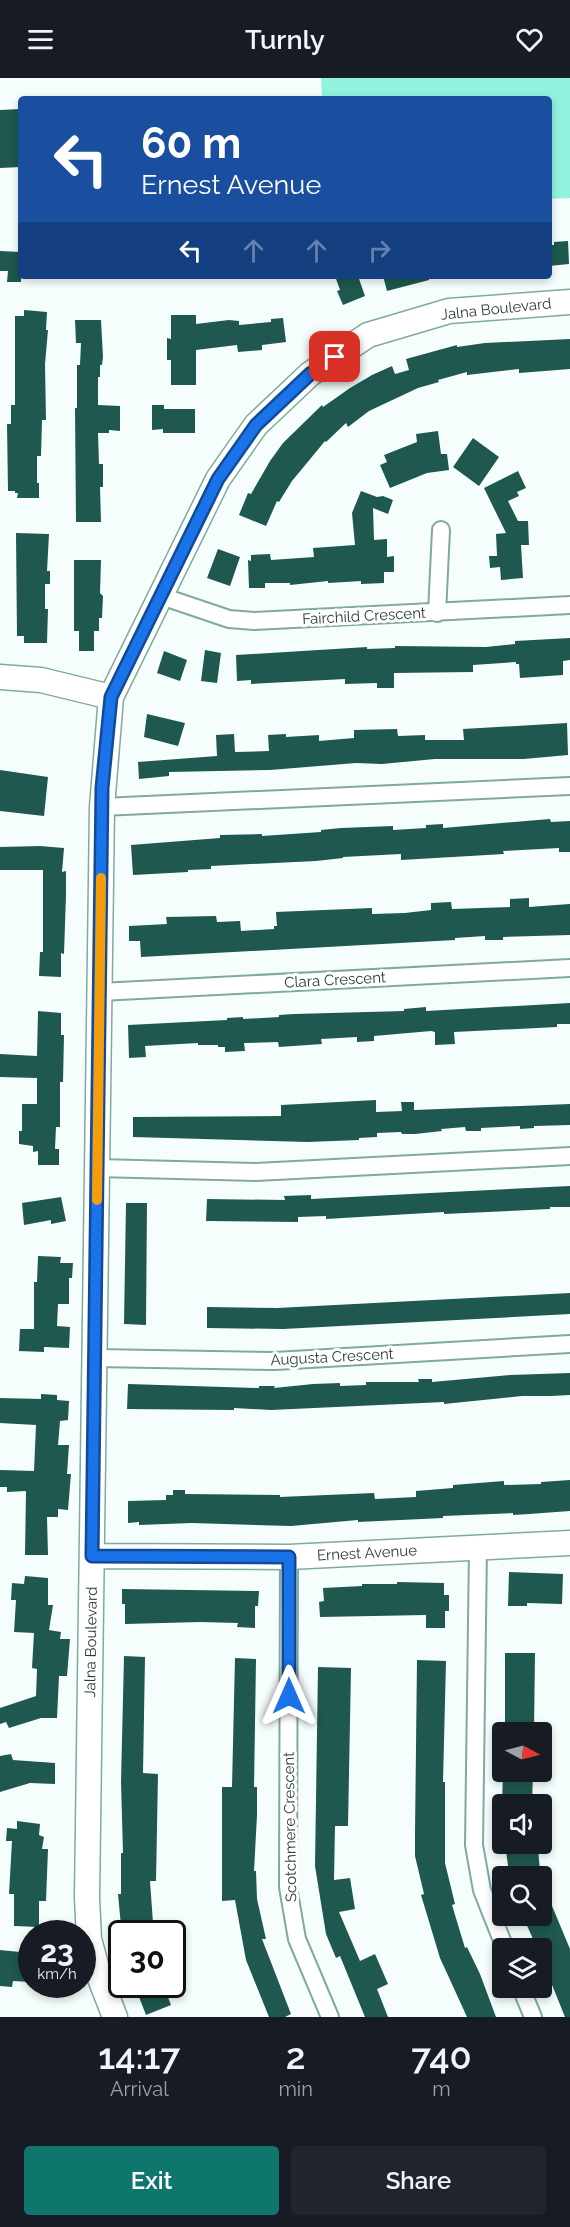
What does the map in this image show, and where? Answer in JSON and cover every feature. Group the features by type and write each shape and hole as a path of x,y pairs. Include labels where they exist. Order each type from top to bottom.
{"street":[{"name":"Jalna Boulevard","path":"115,2017 99,1976 89,1939 87,1898 102,807 111,697 218,479 256,425 310,374 368,335 449,311 570,302"},
{"path":"438,613 441,530"},
{"name":"Fairchild Crescent","path":"161,596 229,620 254,621 570,605"},
{"path":"0,677 41,680 111,697"},
{"path":"102,807 570,786"},
{"name":"Clara Crescent","path":"99,992 570,968"},
{"path":"97,1168 256,1172 570,1156"},
{"name":"Augusta Crescent","path":"94,1358 275,1361 570,1344"},
{"name":"Ernest Avenue","path":"92,1556 289,1557 570,1543"},
{"path":"478,1548 474,1845 482,1890 501,1938"},
{"name":"Scotchmere Crescent","path":"289,1557 288,1887 297,1940 330,2017"},
{"path":"525,1998 533,2017"}],"green space":[{"path":"321,78 570,78 570,198 552,199 552,96 322,96"}],"building":[{"path":"18,109 18,167 0,168 0,110"},
{"path":"568,241 569,264 552,266 554,242"},
{"path":"0,251 18,252 18,279 21,279 21,282 7,282 8,271 0,271"},
{"path":"336,279 359,279 365,296 343,305 337,291 340,290"},
{"path":"384,279 429,279 429,280 387,291"},
{"path":"24,310 47,312 46,420 42,420 41,456 37,456 39,498 17,498 18,493 8,491 7,424 11,424 11,405 15,405 15,316 24,316"},
{"path":"171,315 196,315 196,324 229,320 239,321 239,325 271,322 271,319 283,318 286,342 262,345 262,350 238,352 237,345 196,350 196,385 171,385 171,360 167,360 167,338 171,339"},
{"path":"75,320 101,320 103,357 100,377 98,377 98,405 120,406 120,431 109,430 109,433 98,433 99,464 103,464 103,487 100,487 101,522 76,522 75,408 77,408 77,365 80,365 81,343 76,343"},
{"path":"570,339 570,369 519,373 519,369 467,375 467,372 418,388 369,411 348,427 346,423 325,441 292,481 279,502 277,501 266,526 239,515 248,493 251,494 283,443 322,405 323,407 372,375 392,366 395,374 409,370 406,359 457,345 457,347 485,343"},
{"path":"152,405 164,405 164,409 195,409 195,433 163,433 163,429 152,430"},
{"path":"438,431 441,454 447,454 449,470 427,473 390,488 380,465 387,462 384,455 417,442 416,434"},
{"path":"473,438 499,457 479,486 453,467"},
{"path":"518,471 526,488 517,492 519,496 508,501 518,521 528,521 529,545 521,545 523,578 501,580 500,567 490,568 489,556 497,556 496,534 506,533 484,488"},
{"path":"361,491 393,500 388,514 373,508 374,540 387,539 387,557 394,556 394,572 384,572 384,583 361,584 361,581 328,583 328,581 290,585 290,583 265,583 265,588 249,588 248,560 251,561 251,555 270,554 271,560 314,557 313,548 355,545 352,513"},
{"path":"16,533 49,534 47,571 50,571 50,584 45,584 45,609 48,609 47,643 24,643 24,636 17,636"},
{"path":"218,549 240,557 230,586 207,578"},
{"path":"74,560 101,560 102,618 99,618 99,631 94,631 94,651 79,651 79,631 74,631"},
{"path":"570,638 570,660 563,661 563,675 520,678 519,664 516,662 473,665 473,672 394,673 394,688 377,688 377,683 345,684 345,679 251,684 251,680 237,681 236,655 367,647 367,649 395,648 395,646 486,647 515,644 515,641"},
{"path":"205,650 221,653 217,683 201,681"},
{"path":"164,651 187,660 180,681 157,673"},
{"path":"147,714 185,723 178,746 144,737"},
{"path":"567,723 568,755 524,759 435,759 270,770 169,772 169,776 139,779 138,762 217,756 216,735 234,734 235,752 269,751 268,735 286,734 286,737 319,735 319,741 354,738 354,730 397,729 398,736 425,735 425,740 464,740 463,729"},
{"path":"0,770 48,777 44,816 0,811"},
{"path":"550,819 551,822 570,821 570,852 559,852 559,848 503,851 504,854 401,860 401,854 343,857 316,861 211,866 211,869 188,870 188,872 133,875 131,845 220,838 220,835 262,834 262,836 321,832 321,830 341,828 393,826 393,830 426,828 426,825 443,824 443,828"},
{"path":"0,847 64,848 62,872 66,871 66,895 61,977 39,976 40,952 43,952 43,870 0,870"},
{"path":"529,898 529,907 570,904 570,935 503,937 503,940 485,940 485,936 455,938 455,940 141,957 140,941 129,941 129,926 167,924 166,917 216,916 217,922 240,921 241,931 274,929 274,926 277,926 276,912 372,908 372,914 405,913 431,910 431,903 451,902 452,909 510,907 510,899"},
{"path":"570,1003 570,1024 557,1024 557,1027 454,1032 455,1044 435,1045 435,1032 431,1031 374,1036 374,1041 357,1042 357,1037 321,1039 322,1044 279,1047 278,1042 244,1043 245,1051 225,1052 225,1047 198,1045 198,1043 145,1046 146,1057 129,1058 128,1025 227,1020 227,1018 243,1017 243,1019 279,1017 279,1015 294,1014 404,1011 404,1009 426,1007 426,1011"},
{"path":"38,1011 61,1013 61,1035 64,1035 63,1082 60,1082 60,1127 56,1127 55,1149 59,1149 59,1165 38,1165 38,1151 33,1152 33,1146 19,1144 19,1131 22,1131 22,1104 37,1104 37,1078 0,1077 0,1054 37,1056"},
{"path":"376,1100 376,1112 402,1111 401,1102 414,1102 414,1110 570,1104 570,1125 534,1126 534,1128 520,1129 520,1126 481,1128 481,1131 466,1131 465,1127 415,1134 377,1133 377,1137 359,1138 359,1140 308,1142 133,1137 133,1117 281,1116 281,1105"},
{"path":"570,1186 570,1207 550,1207 550,1209 326,1219 326,1216 298,1217 298,1222 206,1221 207,1199 285,1200 284,1196 311,1195 311,1199"},
{"path":"61,1197 66,1221 51,1224 51,1220 24,1225 22,1203"},
{"path":"126,1203 147,1203 146,1325 124,1324"},
{"path":"38,1256 61,1257 60,1263 73,1263 72,1278 69,1278 69,1304 58,1304 57,1326 70,1327 69,1348 44,1347 44,1352 19,1351 20,1329 34,1329 34,1282 37,1282"},
{"path":"570,1293 570,1314 283,1329 207,1328 207,1307 277,1308"},
{"path":"570,1373 570,1395 522,1396 444,1404 444,1402 271,1410 127,1409 128,1384 259,1388 259,1386 275,1386 274,1388 313,1384 366,1385 366,1382 419,1382 418,1379 432,1379 432,1382 510,1375"},
{"path":"41,1394 57,1395 57,1400 69,1401 68,1420 60,1421 58,1445 69,1445 67,1474 71,1474 68,1510 58,1509 58,1517 47,1517 48,1555 25,1555 26,1491 7,1492 7,1487 0,1487 0,1470 34,1471 36,1425 0,1423 0,1398 41,1399"},
{"path":"570,1480 570,1511 358,1522 358,1520 291,1526 128,1523 128,1501 166,1500 166,1495 173,1495 173,1490 185,1490 185,1494 280,1495 280,1497 374,1493 375,1499 416,1497 416,1491 453,1488 453,1485 504,1481 504,1485 541,1484 541,1482"},
{"path":"509,1572 563,1574 562,1604 527,1603 527,1606 508,1606"},
{"path":"25,1576 48,1578 48,1605 53,1605 49,1630 61,1632 60,1639 70,1639 67,1676 59,1676 57,1718 41,1718 9,1728 6,1722 0,1724 0,1708 36,1696 37,1669 32,1668 34,1633 14,1632 16,1600 11,1600 12,1583 24,1584"},
{"path":"397,1582 444,1583 444,1595 449,1595 449,1611 445,1611 445,1628 426,1628 426,1615 320,1617 319,1602 324,1601 323,1588 362,1586 362,1584 397,1584"},
{"path":"122,1589 259,1591 258,1606 255,1606 255,1628 237,1627 238,1623 125,1624"},
{"path":"505,1653 535,1653 534,1722 505,1722"},
{"path":"124,1656 145,1657 143,1773 158,1774 156,1881 150,1881 153,1920 120,1920 118,1894 121,1894 121,1853 123,1853 121,1782"},
{"path":"235,1658 256,1659 254,1787 257,1787 257,1815 254,1871 256,1871 257,1899 266,1939 262,1939 291,2014 285,2017 269,2017 246,1960 235,1900 222,1901 222,1787 232,1787"},
{"path":"417,1660 446,1661 443,1782 445,1782 445,1863 455,1904 452,1905 465,1948 467,1947 480,1974 496,2017 467,2017 440,1958 421,1895 424,1894 415,1856"},
{"path":"318,1667 351,1668 348,1826 335,1826 334,1880 350,1878 355,1909 339,1912 360,1961 375,1954 388,1984 377,1989 388,2017 365,2017 340,1956 336,1958 326,1934 315,1866"},
{"path":"11,1754 13,1760 55,1763 55,1784 30,1783 0,1792 0,1756"},
{"path":"503,1782 533,1782 532,1794 502,1794"},
{"path":"17,1821 40,1824 39,1835 44,1837 42,1849 48,1849 46,1901 39,1901 39,1920 18,1920 18,1926 14,1926 14,1894 9,1894 12,1841 6,1841 7,1828 17,1829"},
{"path":"506,1854 538,1854 540,1866 508,1866"},
{"path":"552,1906 570,1949 570,2017 565,2017 552,1985 552,1938 533,1938 527,1926 552,1926"},
{"path":"0,1950 18,1952 18,1981 13,1981 12,1987 0,1986"},
{"path":"139,1998 168,1998 171,2005 146,2015"}],"slow traffic":[{"path":"97,1200 101,878"}],"route":[{"path":"289,1696 289,1557 92,1556 102,788 111,697 218,479 256,425 310,374 335,357"}]}
